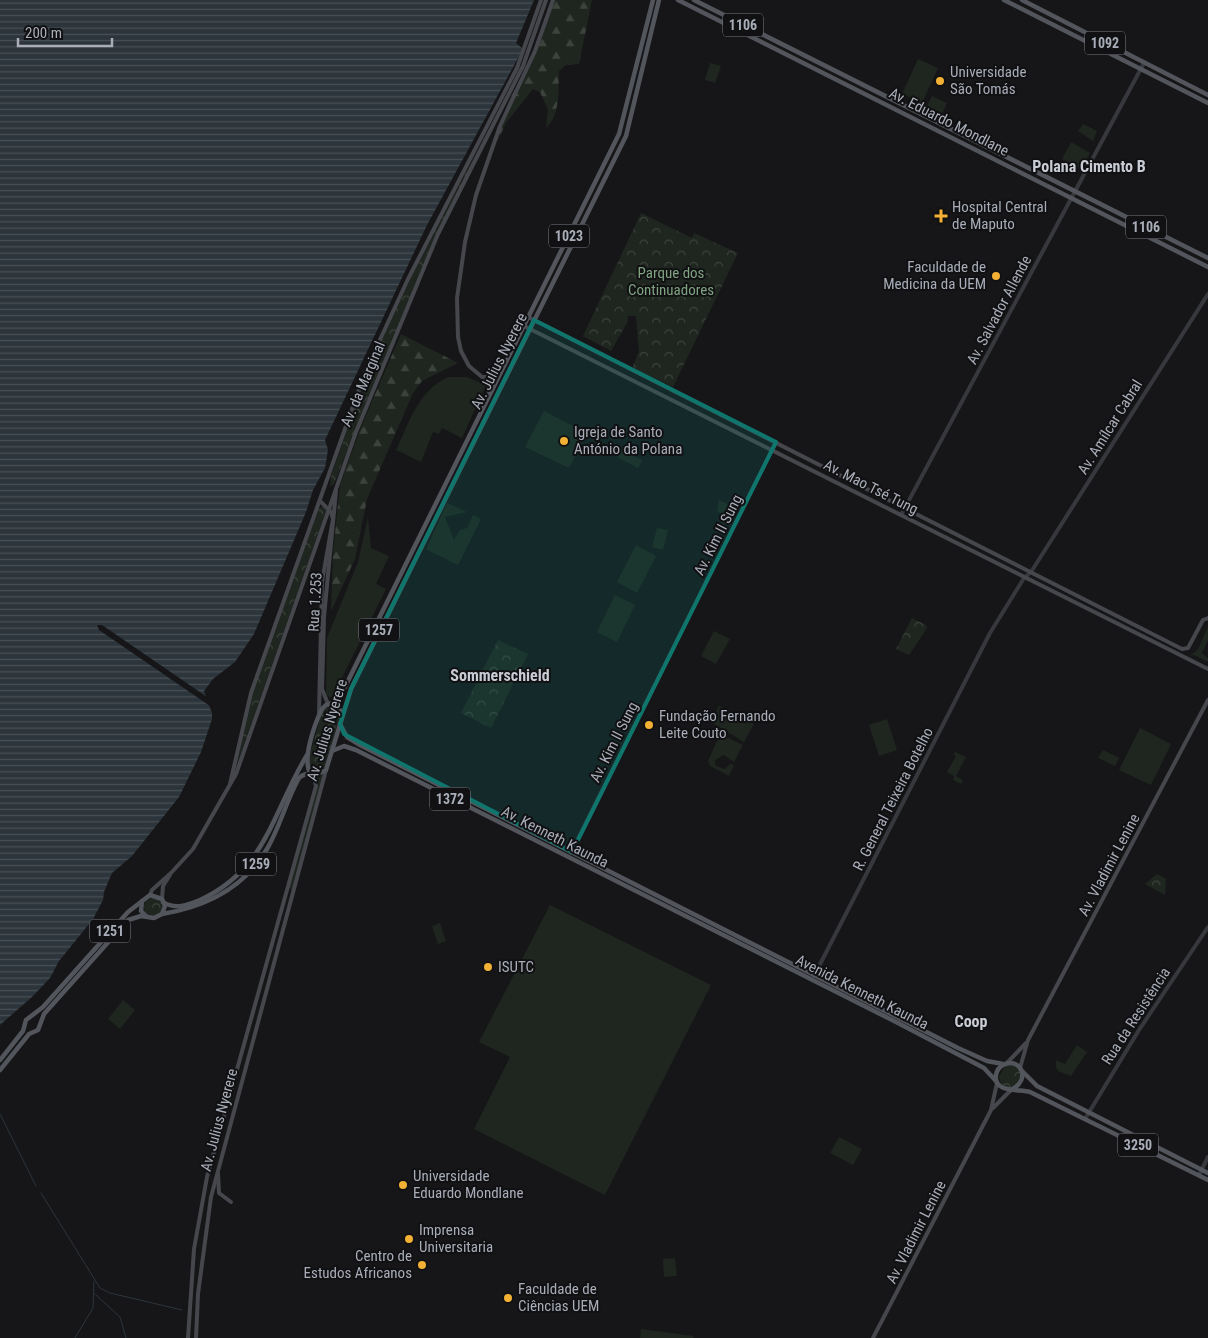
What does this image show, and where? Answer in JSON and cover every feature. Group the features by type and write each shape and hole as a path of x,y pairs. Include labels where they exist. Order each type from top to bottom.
{"main road":[{"path":"544,0 548,15"},
{"name":"Av. da Marginal","path":"229,789 250,693 326,485 352,406 381,334 520,61 544,0"},
{"name":"Av. da Marginal","path":"0,1060 26,1027 26,1020 32,1017 128,912 150,895 152,890 193,849 229,789 245,751 328,507 356,432 438,234 488,138 527,56 544,0"},
{"path":"489,394 488,382 469,366 461,351 457,298 470,219 507,108 535,52 553,0"},
{"name":"Av. Julius Nyerere","path":"319,715 324,706 340,697 436,499 619,134 653,0"},
{"name":"Av. Julius Nyerere","path":"196,1338 207,1217 218,1170 342,712 372,643 626,136 659,0"},
{"name":"Av. Eduardo Mondlane","path":"678,0 1207,266"},
{"name":"Av. Eduardo Mondlane","path":"694,0 1208,258"},
{"name":"1092","path":"1004,0 1208,103"},
{"name":"1092","path":"1022,0 1208,95"},
{"path":"488,138 496,139"},
{"name":"Av. Mao Tsé Tung","path":"528,317 1182,649 1186,649 1203,620 1208,618"},
{"name":"Av. Mao Tsé Tung","path":"524,326 773,449 1024,578 1208,669"},
{"path":"504,364 510,367"},
{"path":"482,377 492,377 501,370"},
{"path":"484,404 490,407"},
{"path":"461,451 466,454"},
{"path":"326,485 336,488"},
{"name":"Rua 1.253","path":"331,703 322,689 325,597 335,517 336,488"},
{"path":"436,499 442,502"},
{"path":"150,895 156,895 162,901 174,907 189,904 215,892 243,872 262,846 288,787 307,755 319,715 322,582 332,519 328,507 320,501"},
{"path":"389,594 395,597"},
{"path":"367,640 372,643"},
{"name":"Av. Vladimir Lenine","path":"1021,1070 1027,1043 1208,700"},
{"path":"331,703 342,712"},
{"name":"1372","path":"340,724 344,734 354,741 572,852"},
{"name":"Av. Kenneth Kaunda","path":"332,751 340,746 349,747 767,958"},
{"path":"307,755 307,767 311,774 320,774 326,770"},
{"name":"1259","path":"162,914 207,902 243,878 267,849 299,778 306,774 311,774"},
{"name":"Av. Julius Nyerere","path":"188,1338 194,1249 202,1203 225,1110 316,786 311,774"},
{"name":"Av. Kenneth Kaunda","path":"572,852 771,953"},
{"path":"162,914 164,909 162,901 163,886 171,873"},
{"name":"1251","path":"142,901 142,911 146,916"},
{"name":"1251","path":"0,1070 32,1032 38,1030 44,1014 128,920 146,916 154,918 162,914"},
{"name":"Avenida Kenneth Kaunda","path":"771,953 987,1061 1005,1064"},
{"name":"Avenida Kenneth Kaunda","path":"767,958 984,1068 997,1082"},
{"path":"32,1017 38,1018 41,1025"},
{"path":"26,1027 32,1032"},
{"name":"Av. Vladimir Lenine","path":"1005,1064 1027,1043"},
{"path":"1021,1070 1023,1079 1020,1086 1011,1090 1003,1089 997,1082 997,1071 1005,1064 1012,1063 1021,1070 1035,1085 1208,1173"},
{"name":"Av. Vladimir Lenine","path":"873,1338 991,1110 997,1082"},
{"name":"Av. Vladimir Lenine","path":"991,1110 1011,1090"},
{"name":"3250","path":"1011,1090 1030,1092 1208,1180"},
{"path":"218,1170 219,1194 231,1202"}],"street":[{"name":"Av. Salvador Allende","path":"901,515 1144,63"},
{"name":"Av. Amílcar Cabral","path":"1024,578 1031,572 1208,294"},
{"name":"Av. Kim II Sung","path":"679,637 776,442"},
{"name":"R. General Teixeira Botelho","path":"814,976 990,633 1024,578"},
{"name":"Av. Kim Il Sung","path":"568,858 679,637"},
{"name":"Rua da Resistência","path":"1086,1119 1139,1030 1208,927"},
{"path":"1199,1175 1208,1157"}],"highlighted area":[{"path":"534,320 776,442 572,852 344,734 340,724 351,689"}],"green space":[{"path":"554,0 592,0 579,64 566,65 559,71 556,109 551,122 546,128 548,110 540,92 533,89 506,123 498,140 496,140 508,102 537,47"},
{"path":"918,59 938,68 922,103 902,94"},
{"path":"710,63 721,66 715,83 705,80"},
{"path":"511,86 442,224 334,484 330,487 331,476 369,366 406,287"},
{"path":"932,96 947,103 942,114 927,106"},
{"path":"1083,124 1097,131 1093,141 1078,131"},
{"path":"1071,142 1090,153 1081,169 1062,159"},
{"name":"Parque dos Continuadores","path":"641,213 692,238 694,233 738,253 673,387 632,368 639,352 636,316 628,316 627,323 611,351 583,336"},
{"path":"401,334 458,363 422,381 413,393 367,499 355,559 331,611 333,553 340,485 361,427"},
{"path":"448,377 467,377 486,385 462,438 442,428 439,434 433,432 421,462 396,450 422,399 429,390"},
{"path":"544,411 587,433 569,468 525,447"},
{"path":"621,450 642,460 638,468 617,457"},
{"path":"719,500 735,508 724,530 718,526 725,515 717,511"},
{"path":"447,503 467,512 445,517 454,540 460,530 467,528 473,515 481,519 458,565 426,549"},
{"path":"324,506 326,511 235,770 251,696 319,508"},
{"path":"368,517 371,548 389,556 376,584 386,589 333,696 330,698 326,694 327,638 358,562"},
{"path":"657,528 668,530 663,550 652,547"},
{"path":"636,545 656,556 637,593 617,582"},
{"path":"615,595 635,605 617,642 597,632"},
{"path":"912,618 926,625 927,628 909,655 896,649"},
{"path":"1208,626 1208,640 1202,653 1208,658 1208,662 1194,655 1189,657 1198,649"},
{"path":"714,631 730,639 716,664 701,656"},
{"path":"498,640 528,654 491,728 461,713"},
{"path":"331,704 339,709 339,719 325,767 316,772 310,770 308,762 322,712 324,708"},
{"path":"719,706 754,724 744,742 711,722"},
{"path":"887,719 897,750 879,756 869,725"},
{"path":"1140,728 1171,744 1151,785 1119,770"},
{"path":"720,734 743,745 734,762 724,755 715,760 716,766 725,769 730,764 734,765 729,776 710,766 708,761"},
{"path":"1103,750 1119,758 1115,766 1098,758"},
{"path":"955,752 966,757 956,776 963,780 961,784 953,780 954,776 947,772 956,756 954,755"},
{"path":"324,774 293,889 291,890 289,887 318,784 316,776"},
{"path":"1157,874 1166,879 1165,895 1145,884"},
{"path":"149,898 157,898 162,903 160,914 149,916 144,911 144,903"},
{"path":"550,905 711,985 605,1195 474,1129 510,1057 479,1042"},
{"path":"440,923 446,941 438,944 432,926"},
{"path":"123,1000 135,1010 120,1029 108,1019"},
{"path":"1077,1045 1087,1052 1071,1076 1058,1071 1056,1060 1065,1064"},
{"path":"1015,1063 1022,1073 1016,1087 1003,1089 999,1077 1006,1065"},
{"path":"839,1137 862,1149 853,1165 830,1153"},
{"path":"675,1258 677,1276 664,1277 663,1259"},
{"path":"641,1329 694,1336 693,1338 640,1338"}],"shaded area":[{"path":"0,0 534,0 516,43 523,49 427,225 325,440 328,450 325,468 313,490 306,512 254,634 235,662 213,679 204,691 212,713 212,719 201,752 179,797 132,856 112,873 104,892 103,900 93,919 59,961 50,978 0,1025"}],"pier":[{"path":"97,625 102,625 207,697 213,708 99,630"}],"waterway":[{"path":"0,1114 36,1186"},
{"path":"41,1193 100,1288 110,1293 182,1310"},
{"path":"75,1338 93,1308 94,1281"},
{"path":"95,1294 120,1317 126,1338"}],"place":[{"name":"Universidade São Tomás","path":"940,81"},
{"name":"Hospital Central de Maputo","path":"941,216"},
{"name":"Faculdade de Medicina da UEM","path":"996,276"},
{"name":"Igreja de Santo António da Polana","path":"564,441"},
{"name":"Fundação Fernando Leite Couto","path":"649,725"},
{"name":"ISUTC","path":"488,967"},
{"name":"Universidade Eduardo Mondlane","path":"403,1185"},
{"name":"Imprensa Universitaria","path":"409,1239"},
{"name":"Centro de Estudos Africanos","path":"422,1265"},
{"name":"Faculdade de Ciências UEM","path":"508,1298"}],"district":[{"name":"Polana Cimento B","path":"1089,166"},
{"name":"Sommerschield","path":"500,675"},
{"name":"Coop","path":"971,1021"}]}
